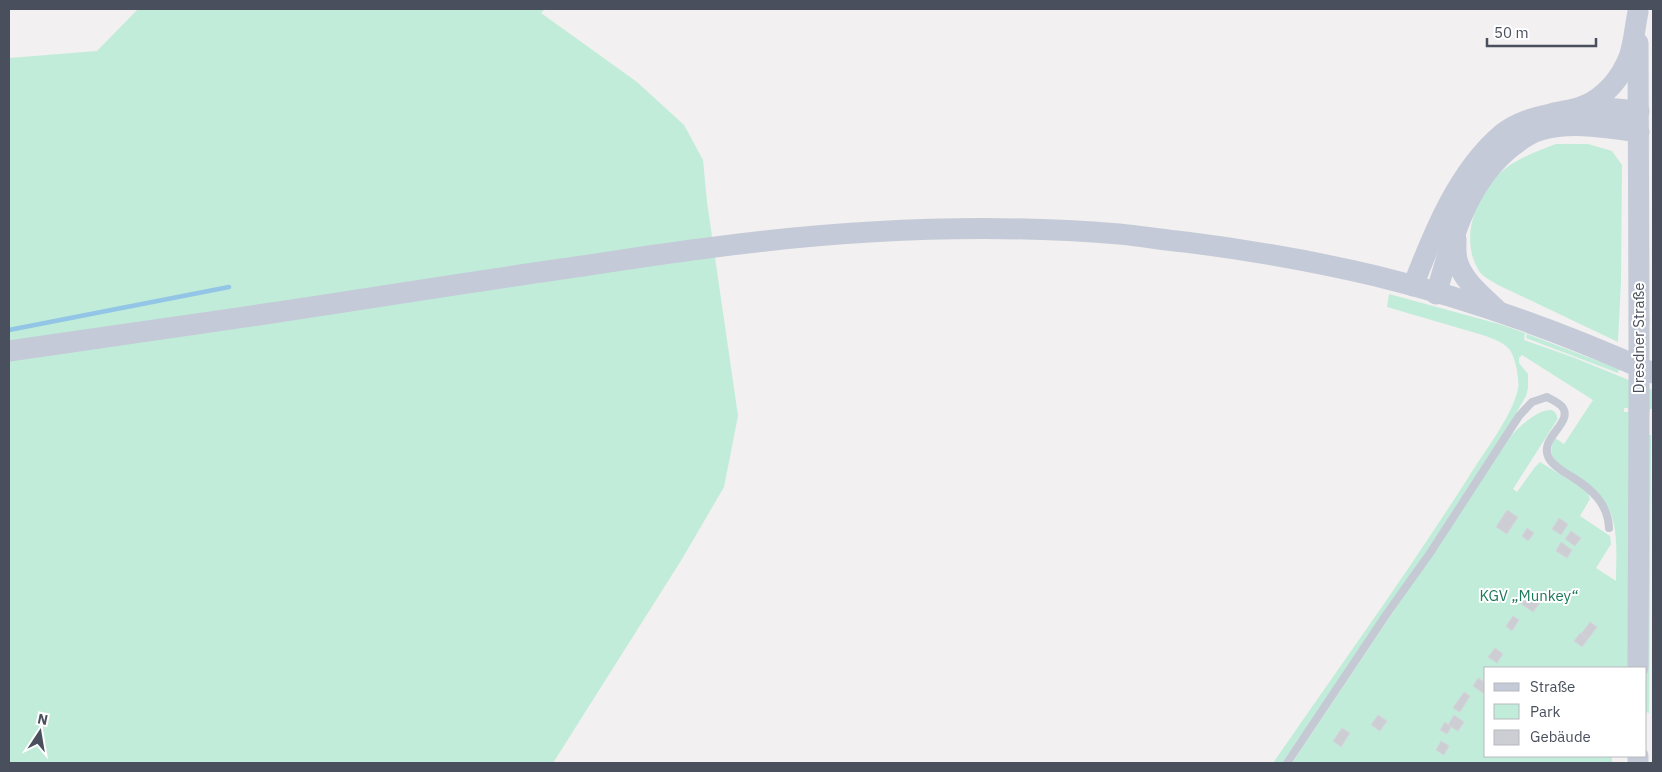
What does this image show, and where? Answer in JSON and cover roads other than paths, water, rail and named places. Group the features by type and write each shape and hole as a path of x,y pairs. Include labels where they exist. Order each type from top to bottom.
{"main road":[{"path":"1412,286 1425,254 1456,192 1469,171 1485,151 1503,134 1522,121 1583,106 1603,95 1616,80 1629,57 1638,10"},
{"name":"Dresdner Straße","path":"1638,10 1638,667"},
{"path":"1583,106 1639,122"},
{"path":"1436,294 1456,230 1468,200 1481,180 1503,154 1522,139 1540,130 1567,126 1639,122"},
{"path":"9,351 258,315 470,281 709,248 828,235 892,231 989,229 1119,234 1208,245 1287,258 1376,276 1500,313 1601,350 1653,373"},
{"path":"1456,230 1456,252 1458,263 1464,275 1500,313"}],"lane":[{"path":"1287,763 1388,612 1430,553 1503,439 1519,416 1532,402 1547,397 1562,406 1565,418 1548,443 1549,459 1583,484 1598,498 1606,511 1609,528"}],"waterway":[{"path":"9,330 229,287"}],"park label":[{"name":"KGV „Munkey“","path":"1529,596"}]}
